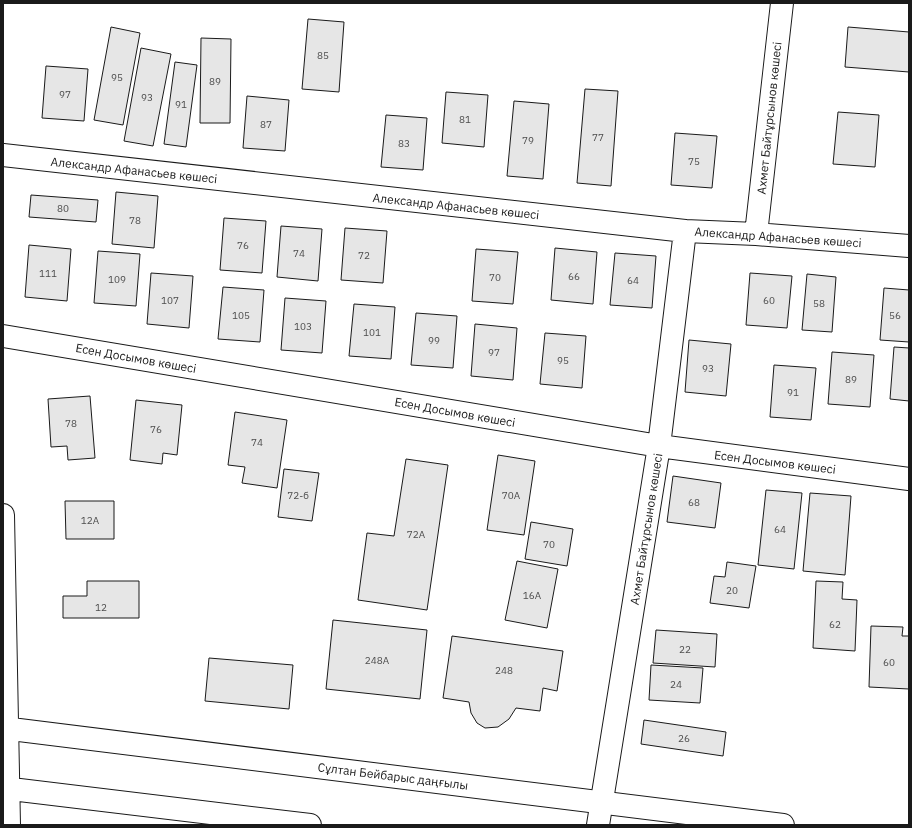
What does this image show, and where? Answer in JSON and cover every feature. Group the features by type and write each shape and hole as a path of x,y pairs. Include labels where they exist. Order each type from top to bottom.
{"street":[{"name":"Ахмет Байтұрсынов көшесі","path":"756,234 782,3"},
{"name":"Александр Афанасьев көшесі","path":"3,155 685,231 756,234 909,246"},
{"name":"Ахмет Байтұрсынов көшесі","path":"598,825 659,446 685,231"},
{"name":"Есен Досымов көшесі","path":"3,336 659,446 909,479"},
{"path":"3,515 5,788 9,825"},
{"name":"Сұлтан Бейбарыс даңғылы","path":"5,728 783,825"},
{"path":"5,788 310,825"}],"building":[{"path":"308,19 344,22 339,92 302,89"},
{"path":"111,27 140,33 123,125 94,120"},
{"path":"848,27 909,32 909,72 845,67"},
{"path":"201,38 231,39 230,123 200,123"},
{"path":"141,48 171,54 153,146 124,141"},
{"path":"175,62 197,65 186,147 164,144"},
{"path":"46,66 88,69 84,121 42,118"},
{"path":"585,89 618,91 611,186 577,183"},
{"path":"446,92 488,95 484,147 442,143"},
{"path":"247,96 289,100 285,151 243,148"},
{"path":"514,101 549,104 543,179 507,176"},
{"path":"838,112 879,115 875,167 833,164"},
{"path":"386,115 427,118 423,170 381,167"},
{"path":"675,133 717,136 712,188 671,185"},
{"path":"116,192 158,196 154,248 112,244"},
{"path":"31,195 98,200 96,222 29,217"},
{"path":"224,218 266,221 262,273 220,270"},
{"path":"281,226 322,229 318,281 277,277"},
{"path":"345,228 387,231 383,283 341,280"},
{"path":"29,245 71,249 67,301 25,297"},
{"path":"555,248 597,252 593,304 551,300"},
{"path":"476,249 518,252 513,304 472,301"},
{"path":"98,251 140,254 136,306 94,303"},
{"path":"615,253 656,256 652,308 610,305"},
{"path":"151,273 193,276 189,328 147,324"},
{"path":"750,273 792,276 787,328 746,325"},
{"path":"807,274 836,277 832,332 802,330"},
{"path":"223,287 264,290 260,342 218,339"},
{"path":"884,288 909,290 909,342 880,340"},
{"path":"285,298 326,301 322,353 281,350"},
{"path":"354,304 395,307 391,359 349,356"},
{"path":"416,313 457,316 453,368 411,365"},
{"path":"475,324 517,328 513,380 471,376"},
{"path":"545,333 586,336 582,388 540,384"},
{"path":"689,340 731,344 726,396 685,392"},
{"path":"894,347 909,348 909,401 890,399"},
{"path":"832,352 874,355 870,407 828,404"},
{"path":"774,365 816,368 811,420 770,417"},
{"path":"90,396 95,458 68,460 67,446 51,447 48,399"},
{"path":"136,400 182,405 177,455 163,453 162,464 130,460"},
{"path":"235,412 287,420 277,488 242,483 245,467 228,465"},
{"path":"498,455 535,461 524,535 487,530"},
{"path":"406,459 448,465 427,610 358,600 367,533 394,536"},
{"path":"284,469 319,473 312,521 278,517"},
{"path":"673,476 721,483 715,528 667,522"},
{"path":"766,490 802,493 794,569 758,565"},
{"path":"810,493 851,496 845,575 803,571"},
{"path":"65,501 114,501 114,539 66,539"},
{"path":"531,522 573,529 567,566 525,559"},
{"path":"517,561 558,569 547,628 505,620"},
{"path":"727,562 756,566 749,608 710,603 714,576 725,577"},
{"path":"87,581 139,581 139,618 63,618 63,596 87,596"},
{"path":"816,581 843,582 842,599 857,600 855,651 813,648"},
{"path":"333,620 427,630 420,699 326,689"},
{"path":"871,626 903,627 902,636 909,636 909,689 869,687"},
{"path":"656,630 717,634 715,667 653,663"},
{"path":"452,636 563,651 557,691 543,688 540,711 516,708 509,719 498,727 485,728 477,723 471,713 469,702 443,698"},
{"path":"209,658 293,665 289,709 205,701"},
{"path":"651,665 703,668 700,703 649,700"},
{"path":"644,720 726,732 723,756 641,744"}]}
